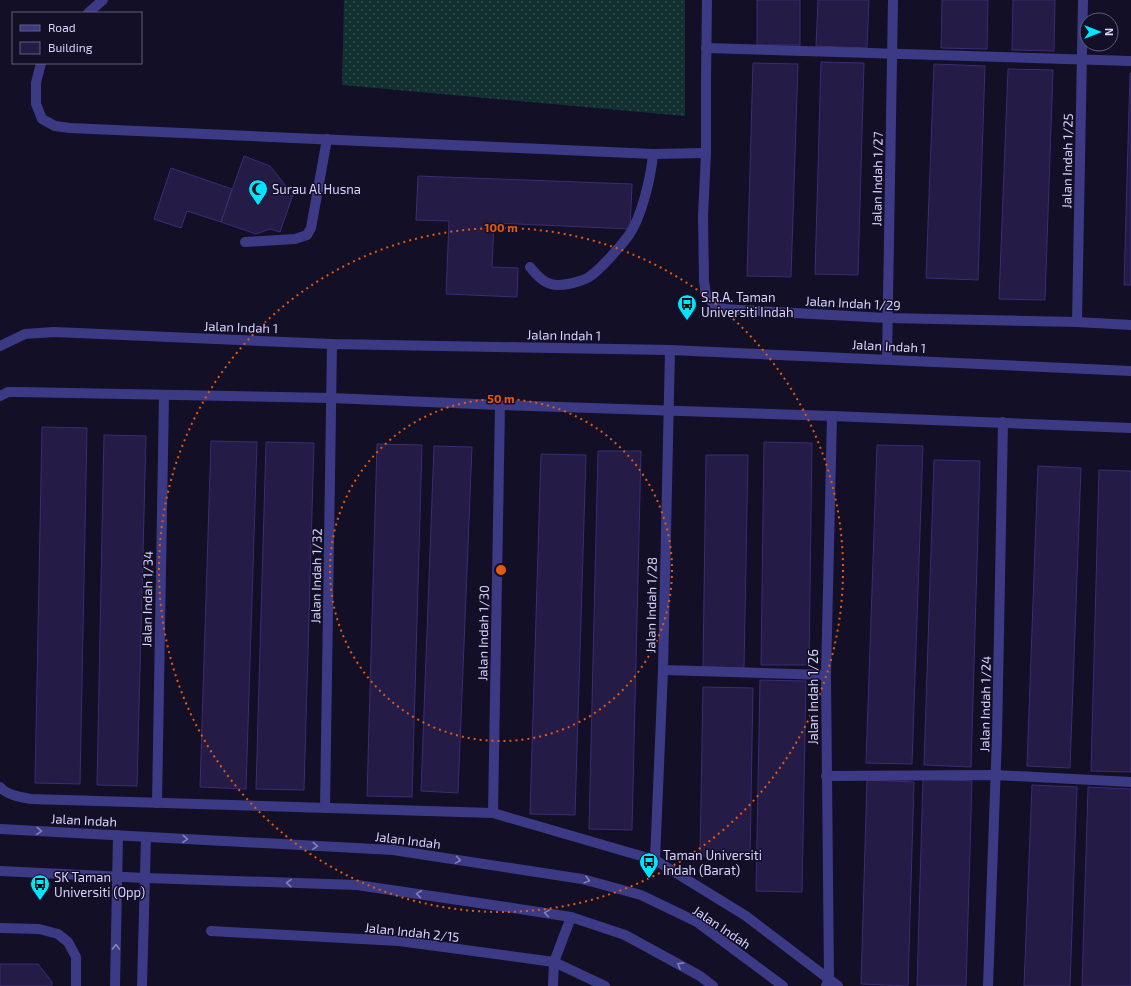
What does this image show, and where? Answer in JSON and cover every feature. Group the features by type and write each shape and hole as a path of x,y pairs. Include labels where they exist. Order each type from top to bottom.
{"street":[{"path":"89,12 103,0"},
{"name":"Jalan Indah 1/29","path":"707,0 706,153 703,216 704,281 706,295 714,305 725,309 738,310 888,318 1076,322 1131,325"},
{"name":"Jalan Indah 1/27","path":"887,359 893,0"},
{"name":"Jalan Indah 1/25","path":"1076,322 1083,0"},
{"path":"706,48 1131,61"},
{"path":"41,64 36,83 36,104 42,119 55,126 654,154 706,153"},
{"path":"245,242 295,239 307,235 311,228 327,139"},
{"path":"530,267 537,276 550,284 566,285 588,278 604,264 629,235 637,219 651,176 654,154"},
{"name":"Jalan Indah 1","path":"0,346 25,334 54,332 332,344 670,350 1131,371"},
{"name":"Jalan Indah 1/32","path":"325,808 332,344"},
{"name":"Jalan Indah 1/28","path":"655,860 663,670 670,350"},
{"path":"0,396 8,392 40,392 331,398 1131,428"},
{"name":"Jalan Indah 1/34","path":"157,802 164,395"},
{"name":"Jalan Indah 1/30","path":"493,813 500,405"},
{"name":"Jalan Indah 1/26","path":"827,982 826,675 832,416"},
{"name":"Jalan Indah 1/24","path":"988,986 996,775 1003,422"},
{"path":"663,670 826,675"},
{"path":"826,776 996,775 1131,782"},
{"path":"0,786 3,790 16,796 31,799 493,813 655,860 746,916 827,982 838,986"},
{"name":"Jalan Indah","path":"0,828 393,850 582,879 641,895 697,922 783,986"},
{"path":"115,986 118,835"},
{"path":"142,986 146,837"},
{"path":"0,871 118,877 357,885 571,917 626,935 700,976 713,986"},
{"path":"553,986 554,962 571,917"},
{"path":"0,928 39,929 58,934 68,942 76,957 76,986"},
{"name":"Jalan Indah 2/15","path":"211,931 399,941 554,962 605,986"}],"green space":[{"path":"344,0 685,0 685,116 342,85"}],"building":[{"path":"757,0 800,0 800,45 757,45"},
{"path":"818,0 869,0 867,48 816,46"},
{"path":"942,0 988,0 987,49 941,48"},
{"path":"1013,0 1055,0 1054,51 1012,50"},
{"path":"821,62 864,63 858,275 815,274"},
{"path":"753,63 798,64 791,277 747,276"},
{"path":"934,64 985,66 978,280 926,278"},
{"path":"1008,69 1053,70 1045,300 999,299"},
{"path":"1130,73 1131,285 1124,285"},
{"name":"Surau Al Husna","path":"244,156 270,166 286,186 295,189 280,232 270,229 256,234 221,222"},
{"path":"171,168 232,189 221,222 187,211 181,228 154,219"},
{"path":"418,176 632,184 630,229 494,223 492,267 518,268 517,297 446,294 449,221 416,220"},
{"path":"42,427 87,428 80,784 35,783"},
{"path":"104,435 146,436 137,786 97,785"},
{"path":"211,441 257,442 246,789 200,787"},
{"path":"266,442 314,443 304,790 256,789"},
{"path":"764,442 812,443 809,665 761,665"},
{"path":"377,444 422,445 412,797 367,796"},
{"path":"877,445 923,446 912,764 866,763"},
{"path":"434,446 472,447 458,793 421,791"},
{"path":"598,451 641,451 632,830 589,829"},
{"path":"541,454 586,455 575,815 530,814"},
{"path":"706,455 748,455 744,668 703,667"},
{"path":"934,460 980,461 971,767 924,765"},
{"path":"1038,466 1081,468 1070,768 1027,766"},
{"path":"1099,470 1131,471 1131,772 1091,771"},
{"path":"760,680 806,681 802,892 756,891"},
{"path":"703,687 753,688 750,857 700,856"},
{"path":"923,779 972,781 966,986 917,986"},
{"path":"867,780 914,782 908,986 861,984"},
{"path":"1032,785 1077,787 1070,986 1024,986"},
{"path":"1088,787 1131,789 1131,986 1082,986"},
{"path":"0,964 38,964 52,982 52,986 0,986"}],"place":[{"name":"Surau Al Husna","path":"258,206"},
{"name":"S.R.A. Taman Universiti Indah","path":"687,321"},
{"name":"Taman Universiti Indah (Barat)","path":"649,879"},
{"name":"SK Taman Universiti (Opp)","path":"40,901"}]}
